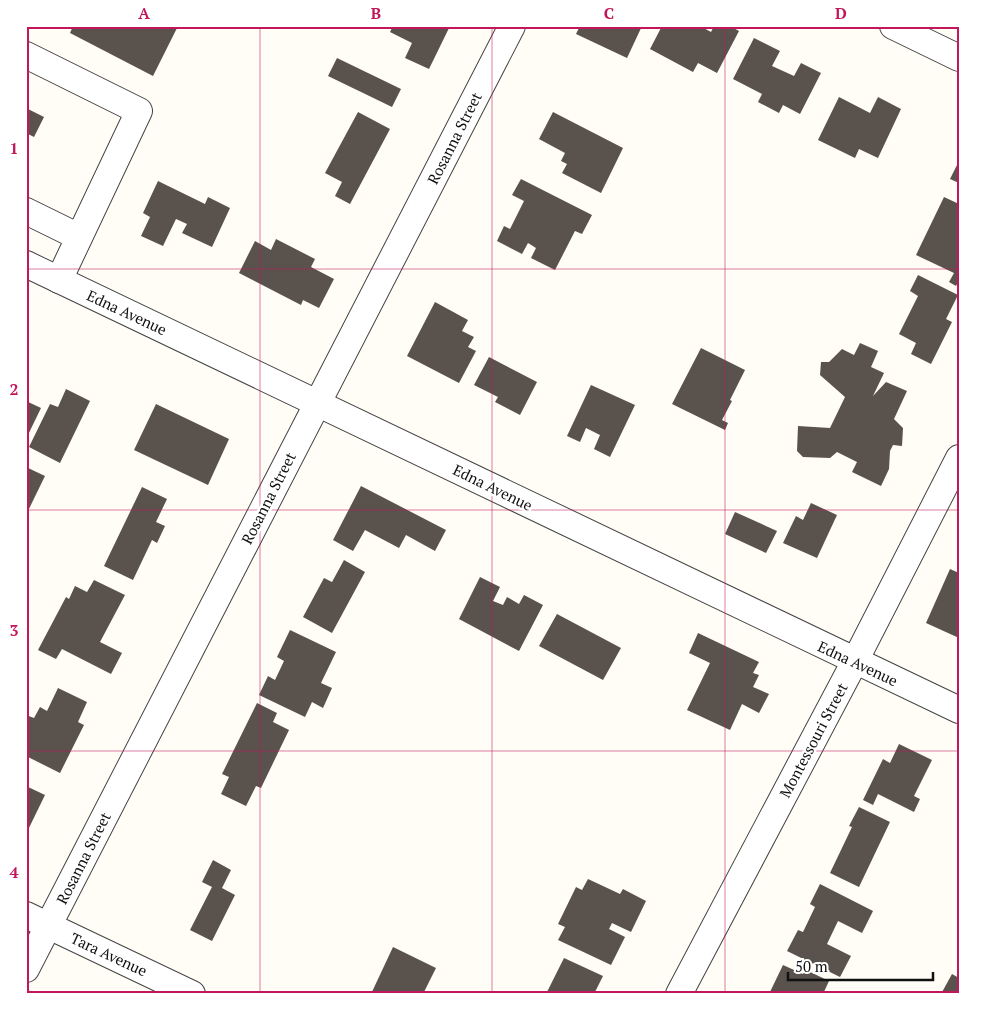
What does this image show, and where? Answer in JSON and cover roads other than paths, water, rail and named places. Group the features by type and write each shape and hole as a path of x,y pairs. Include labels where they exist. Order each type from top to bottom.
{"street":[{"name":"Rosanna Street","path":"26,969 37,920 317,403 512,26"},
{"path":"893,26 959,58"},
{"path":"26,55 139,111 59,280"},
{"path":"26,211 79,236"},
{"name":"Edna Avenue","path":"26,264 855,662 959,710"},
{"name":"Montessouri Street","path":"679,994 855,662 959,458"},
{"name":"Tara Avenue","path":"37,920 192,994"}]}
